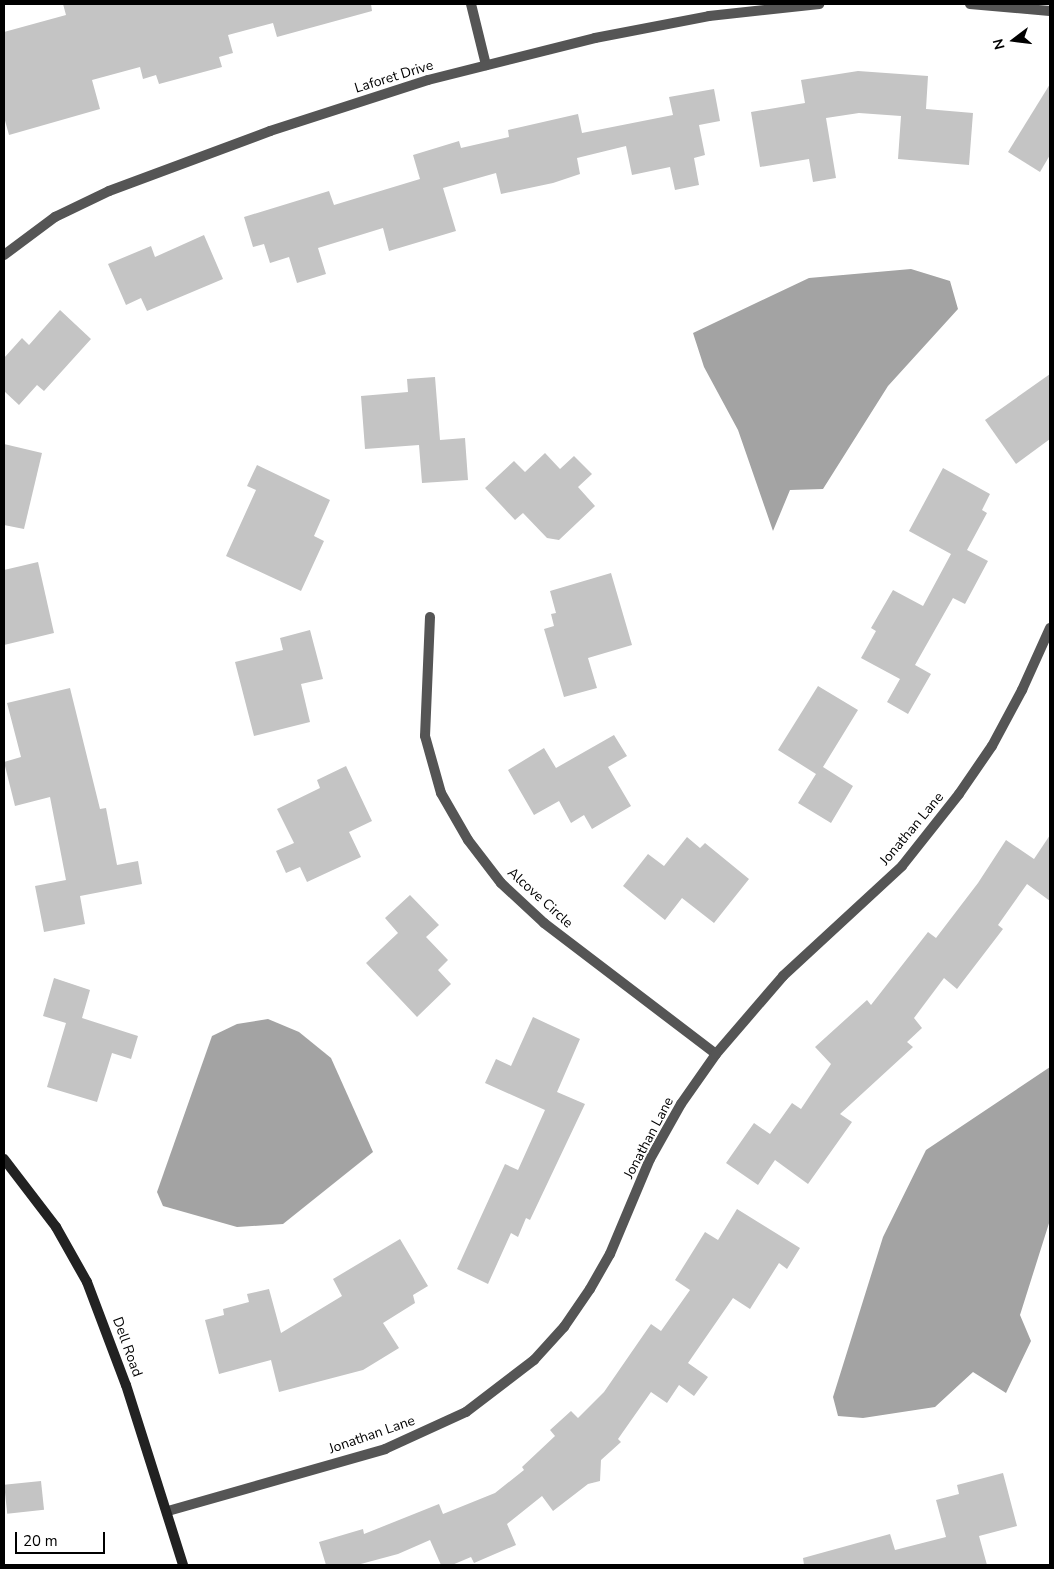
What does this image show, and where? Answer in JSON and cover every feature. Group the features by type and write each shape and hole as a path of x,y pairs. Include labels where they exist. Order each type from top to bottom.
{"street":[{"path":"471,4 486,65"},
{"name":"Laforet Drive","path":"4,255 55,216 109,191 270,131 428,80 595,38 709,16 819,4"},
{"path":"970,4 1050,11"},
{"name":"Alcove Circle","path":"430,617 425,736 441,793 468,840 501,883 544,922 716,1054"},
{"name":"Jonathan Lane","path":"168,1511 385,1448 466,1412 522,1370 564,1327 590,1289 610,1254 650,1159 681,1104 716,1054 783,976 902,866 959,794 1013,706 1050,628"},
{"name":"Dell Road","path":"4,1159 56,1227 87,1282 110,1336 168,1511 183,1565"}],"shaded area":[{"path":"911,269 950,281 958,309 888,386 823,489 790,490 773,531 738,430 704,367 693,333 809,278"},
{"path":"268,1019 299,1032 331,1058 373,1152 283,1224 237,1227 163,1206 157,1192 212,1036 237,1024"},
{"path":"1050,1067 1050,1220 1020,1315 1031,1341 1006,1393 973,1372 935,1407 863,1418 838,1416 833,1397 883,1237 926,1150"}],"building":[{"path":"63,4 371,4 372,11 277,37 273,23 228,35 233,53 219,57 222,67 159,84 156,75 143,79 140,67 92,80 100,109 9,135 4,117 4,32 66,15"},
{"path":"858,71 928,76 926,109 973,113 969,165 898,159 901,116 859,113 826,118 836,178 813,182 809,159 760,167 751,112 805,103 801,80"},
{"path":"1050,84 1050,155 1040,172 1008,152"},
{"path":"714,89 720,121 699,125 705,155 694,158 699,185 675,190 670,167 632,175 626,146 577,158 580,174 553,183 501,194 496,173 443,188 456,231 389,251 383,228 318,248 326,274 297,283 289,257 270,263 264,244 253,247 244,217 329,191 334,205 420,179 413,155 459,141 461,148 509,137 508,130 578,114 582,133 673,115 669,97"},
{"path":"204,235 223,279 147,311 141,298 126,305 108,264 151,246 155,257"},
{"path":"60,310 91,339 44,391 37,385 19,405 4,391 4,358 22,338 29,345"},
{"path":"1050,374 1050,439 1016,464 985,420"},
{"path":"435,377 440,440 465,438 468,480 422,483 419,445 365,449 361,396 408,392 407,379"},
{"path":"4,444 42,453 24,529 4,525"},
{"path":"545,453 560,469 574,456 592,474 578,487 595,506 559,540 547,538 523,513 515,520 485,488 514,461 525,472"},
{"path":"257,465 330,500 314,536 324,541 301,591 226,556 256,490 247,486"},
{"path":"943,468 990,494 982,510 987,513 967,550 988,561 965,604 953,598 915,665 931,674 908,714 887,702 900,679 861,658 876,631 871,628 893,590 923,606 951,554 909,531"},
{"path":"38,562 54,633 4,645 4,570"},
{"path":"611,573 632,645 588,658 597,688 564,697 544,629 554,626 551,614 556,613 550,591"},
{"path":"310,630 323,679 301,684 310,722 254,736 235,662 283,650 280,638"},
{"path":"818,686 858,710 823,767 853,786 831,823 798,803 816,774 778,750"},
{"path":"70,688 100,809 106,808 117,865 138,861 142,884 80,896 85,924 44,932 35,886 66,880 50,797 15,806 4,762 21,757 7,703"},
{"path":"614,735 627,756 608,767 631,806 592,829 584,815 571,823 559,801 534,815 508,770 544,748 556,768"},
{"path":"346,766 372,821 349,832 361,857 307,882 300,867 286,873 276,851 294,843 277,809 320,788 317,780"},
{"path":"1050,835 1050,901 1027,884 998,925 1003,929 957,989 944,978 914,1018 922,1028 907,1042 913,1047 840,1114 852,1122 808,1184 775,1160 758,1185 726,1163 754,1123 770,1134 792,1103 801,1109 831,1064 815,1047 867,1000 871,1005 928,932 936,938 978,883 1006,840 1034,859"},
{"path":"687,837 700,848 705,843 749,879 714,923 682,898 665,920 623,886 648,854 664,866"},
{"path":"410,895 439,925 426,937 448,960 438,970 451,984 417,1017 366,963 398,933 385,918"},
{"path":"54,978 90,990 82,1018 138,1036 131,1059 112,1053 97,1102 47,1087 66,1023 43,1016"},
{"path":"533,1017 580,1039 557,1092 585,1104 530,1220 526,1218 518,1237 511,1233 488,1284 457,1269 505,1164 518,1170 545,1110 485,1083 496,1059 511,1066"},
{"path":"737,1209 800,1248 787,1269 779,1263 750,1309 733,1298 688,1363 708,1377 694,1396 679,1385 667,1403 651,1392 618,1439 621,1442 601,1460 600,1481 588,1484 553,1511 542,1496 507,1524 516,1545 474,1563 471,1557 452,1565 441,1565 430,1540 398,1554 357,1565 326,1565 319,1542 363,1529 364,1534 439,1504 443,1514 495,1493 524,1470 522,1467 555,1436 550,1430 571,1411 578,1418 604,1392 651,1324 661,1331 690,1290 675,1280 705,1232 718,1240"},
{"path":"400,1239 428,1286 413,1295 415,1303 383,1323 399,1348 363,1370 279,1392 271,1360 219,1374 205,1320 224,1315 223,1309 249,1302 247,1294 269,1289 281,1333 342,1296 333,1279"},
{"path":"1003,1473 1017,1526 979,1536 987,1565 804,1565 803,1558 890,1534 895,1550 946,1537 936,1500 959,1494 957,1485"},
{"path":"41,1481 44,1510 7,1514 4,1485"}]}
